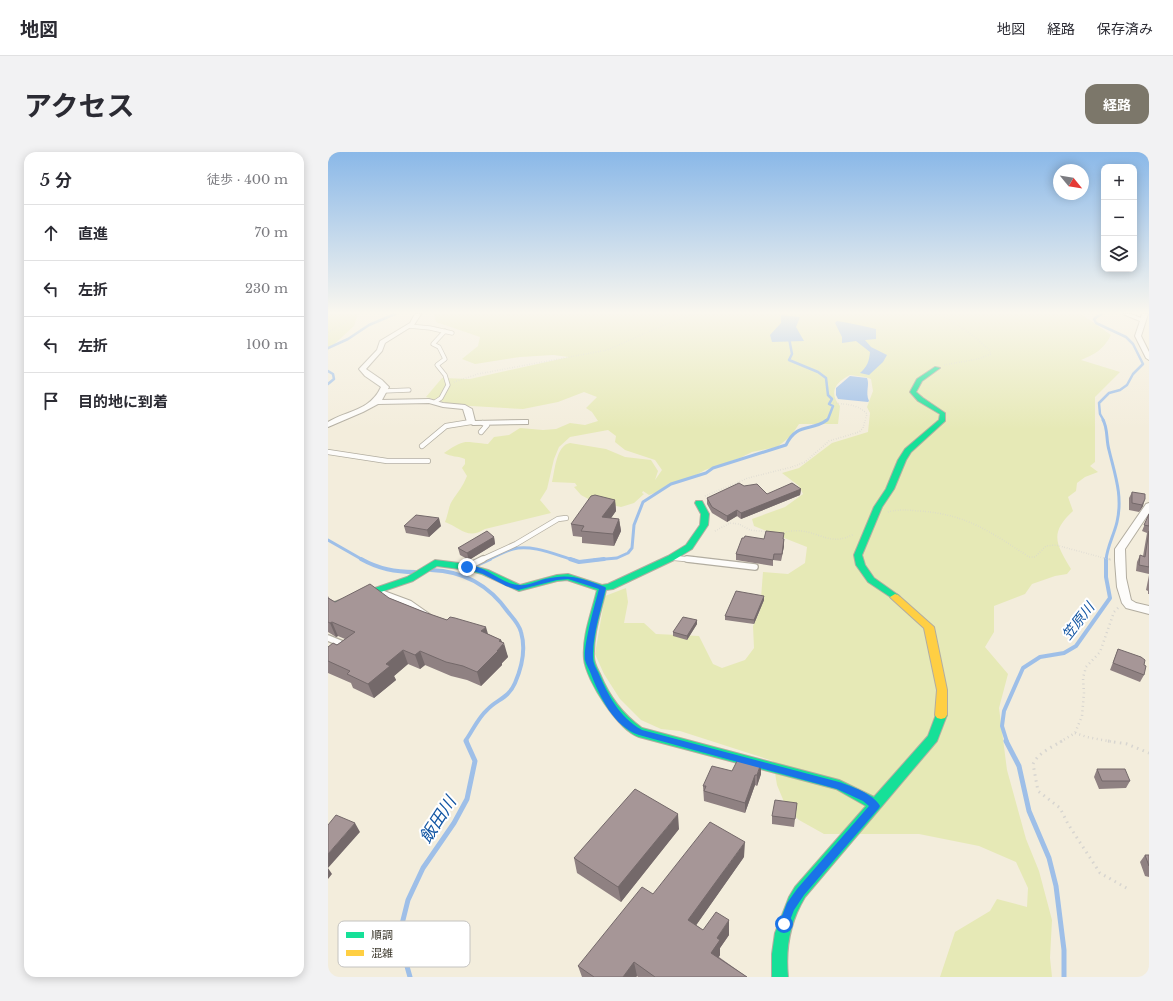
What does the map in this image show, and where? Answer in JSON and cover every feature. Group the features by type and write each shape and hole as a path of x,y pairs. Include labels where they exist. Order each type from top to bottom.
{"street":[{"path":"328,425 367,409 378,402 385,387 382,382 365,373 362,368 378,352"},
{"path":"780,977 777,963 780,941 790,907 800,892 876,806 933,738 941,716 942,690 929,627 903,603 871,580 861,565 858,554 878,508 890,489 902,460 908,451 942,421 943,414 937,408 919,400 913,392 914,385 921,378 937,368"},
{"path":"378,402 429,401 468,409 471,422 525,422"},
{"path":"328,607 376,591 416,575 436,563 467,567 485,572 518,588 557,578 568,577 602,588 618,584 671,558 689,547 704,525 705,514 699,503"},
{"path":"1149,506 1120,549 1124,598 1128,604 1149,610"},
{"path":"602,588 589,659 602,691 620,718 628,726 639,732 839,785 876,806"},
{"path":"376,591 407,603 434,620"}],"lane":[{"path":"435,402 441,398 448,385 445,375 437,365 445,359 441,352"},
{"path":"384,391 409,390"},
{"path":"422,446 446,426 471,422"},
{"path":"480,432 487,425 483,423"},
{"path":"328,452 386,461 428,461"},
{"path":"467,567 522,541 558,519 566,518"},
{"path":"671,558 755,567"},
{"path":"328,638 346,646"}],"path":[{"path":"448,385 478,374 594,352"},
{"path":"937,368 947,364 978,359 991,354 990,352"},
{"path":"699,503 700,499 704,496 748,478 792,467 805,462 829,441 859,432 863,428 867,414 864,409 832,402"},
{"path":"873,522 888,512 898,509 936,512 982,527 1007,542 1023,555 1029,557 1035,557 1045,545 1056,545 1100,558 1120,562"},
{"path":"713,531 730,523 739,524 750,530 770,532"},
{"path":"777,533 805,532 825,540 838,541 850,537 855,533"},
{"path":"1128,604 1120,606 1114,612 1100,652 1086,667 1082,678 1084,694 1082,716 1075,733 1048,749 1035,760 1033,764 1038,791 1060,808 1068,824 1100,873 1130,890"},
{"path":"1075,733 1087,737 1127,744 1149,753"}],"green space":[{"path":"470,352 1096,352 1081,360 1120,372 1095,397 1095,462 1090,466 1098,472 1085,477 1077,483 1076,491 1068,497 1073,511 1060,526 1058,532 1057,539 1059,545 1071,569 1067,574 1055,576 1032,584 1025,594 994,606 994,632 985,647 1008,674 999,708 1007,770 1026,839 1039,871 1052,920 1050,958 1052,977 940,977 955,932 990,911 997,899 1027,907 1028,888 1016,862 979,846 919,834 824,834 799,820 787,809 777,785 773,761 680,731 661,729 641,720 620,699 604,674 595,654 605,596 626,588 628,602 624,623 644,623 656,634 699,636 713,664 722,668 745,660 754,648 753,626 760,611 763,572 788,574 805,563 807,547 754,526 752,519 785,507 803,494 799,486 782,473 799,468 832,443 868,432 870,413 867,407 873,391 871,379 850,375 841,381 835,388 834,392 836,401 840,406 838,424 799,424 791,436 777,447 752,452 740,458 705,470 689,479 673,483 660,491 649,495 643,491 642,493 644,494 634,503 621,507 592,501 581,495 574,487 577,486 575,483 552,482 557,459 562,448 570,443 606,449 625,457 651,460 658,471 655,480 662,470 655,460 625,450 615,442 616,436 608,430 570,437 559,447 554,459 547,489 540,500 551,513 485,529 479,532 469,533 445,522 451,503 467,476 462,468 465,464 465,459 444,453 465,442 488,444 494,437 509,435 520,428 543,430 556,429 570,423 585,425 598,421 592,412 586,408 597,397 584,392 558,402 523,409 454,405 426,397 442,378 470,379 569,357 553,355 520,357 475,364 462,359"}],"water":[{"path":"870,352 882,352 887,355 883,362 869,375 860,373 864,369 869,359"},
{"path":"850,376 867,378 868,402 838,399 836,395 836,388"}],"building":[{"path":"739,483 744,486 757,484 767,494 792,483 801,489 741,513 737,510 727,516 712,507 707,498"},
{"path":"1132,492 1145,494 1145,499 1142,505 1132,503"},
{"path":"595,495 615,500 602,517 619,519 613,534 581,531 584,526 571,524 591,496"},
{"path":"1149,514 1149,526 1144,525"},
{"path":"416,515 439,518 427,530 404,526"},
{"path":"487,531 494,537 467,553 458,548"},
{"path":"766,531 784,533 782,554 774,554 773,560 736,554 742,538 745,536 764,539"},
{"path":"1149,531 1149,567 1139,565 1140,555 1145,557"},
{"path":"370,584 389,598 424,612 447,620 450,617 486,627 481,631 501,640 499,641 504,643 477,672 463,666 446,662 420,651 415,655 403,650 386,664 390,666 368,684 347,674 350,671 328,661 328,647 333,643 337,645 355,632 332,622 328,622 328,598 335,602"},
{"path":"736,591 764,596 754,620 725,616"},
{"path":"683,617 697,620 687,636 673,632"},
{"path":"1118,649 1141,657 1145,660 1144,665 1146,666 1144,675 1113,663"},
{"path":"739,757 761,763 745,803 704,791 706,786 703,786 712,766 732,771"},
{"path":"1097,769 1125,769 1130,781 1102,781"},
{"path":"635,789 678,814 618,887 574,858"},
{"path":"775,800 797,803 795,819 772,816"},
{"path":"336,815 355,823 328,854 328,825"},
{"path":"710,822 745,842 688,920 703,930 716,912 729,920 717,938 720,940 711,953 747,977 655,977 634,962 623,977 594,977 578,966 642,887 653,894"},
{"path":"1145,855 1149,855 1149,866"}],"waterway":[{"path":"792,352 789,360 818,372 826,378 828,395 832,399 829,404 833,406 828,419 825,421"},
{"name":"笠原川","path":"1104,421 1100,414 1099,403 1109,393 1120,390 1127,385 1133,374 1143,364 1137,352"},
{"name":"飯田川","path":"328,371 333,374 334,379 328,384"},
{"path":"600,559 617,558 628,553 632,548 634,525 643,502 671,484 706,473 713,468 786,445 795,433 805,428 821,424 827,420"},
{"name":"笠原川","path":"1103,420 1106,427 1108,446 1119,494 1119,512 1106,560"},
{"name":"飯田川","path":"328,540 362,560"},
{"path":"487,560 506,551 520,548 536,549 574,560"},
{"path":"462,575 477,565 490,559"},
{"path":"570,559 579,562 600,559"},
{"path":"594,560 600,559"},
{"name":"飯田川","path":"362,560 387,569 415,572"},
{"name":"笠原川","path":"1007,742 1002,726 1004,711 1023,668 1040,657 1064,653 1076,646 1110,598 1106,577 1106,560"},
{"name":"飯田川","path":"431,570 454,573 475,581 484,587 501,602 516,621 522,638 523,651 521,664 515,683 506,696 491,706 478,720 466,740 467,742"},
{"name":"飯田川","path":"403,921 408,900 423,868 454,823 467,799 475,761 466,741"},
{"name":"笠原川","path":"1006,741 1019,766 1029,811 1049,858 1056,886 1064,950 1064,977"},
{"name":"飯田川","path":"407,967 410,977"}],"traffic: fast":[{"path":"895,597 871,580 861,565 858,555 878,507 890,489 902,460 908,451 942,421 943,414 920,399 913,392 919,380 937,368"},
{"path":"328,607 410,579 435,563 467,567 485,572 519,588 557,578 568,577 602,588 610,587 671,558 689,547 704,525 705,514 699,503"},
{"path":"602,588 590,640 590,662 612,707 631,726 639,732 839,785 867,799 875,806"},
{"path":"780,977 779,954 782,933 789,912 800,892 933,738 941,715"}],"traffic: slow":[{"path":"895,597 929,627 942,690 941,715"}],"route":[{"path":"467,567 485,572 518,588 557,578 568,577 602,588 589,659 602,691 620,718 628,726 639,732 839,785 876,806 800,892 790,907 784,924"}]}
